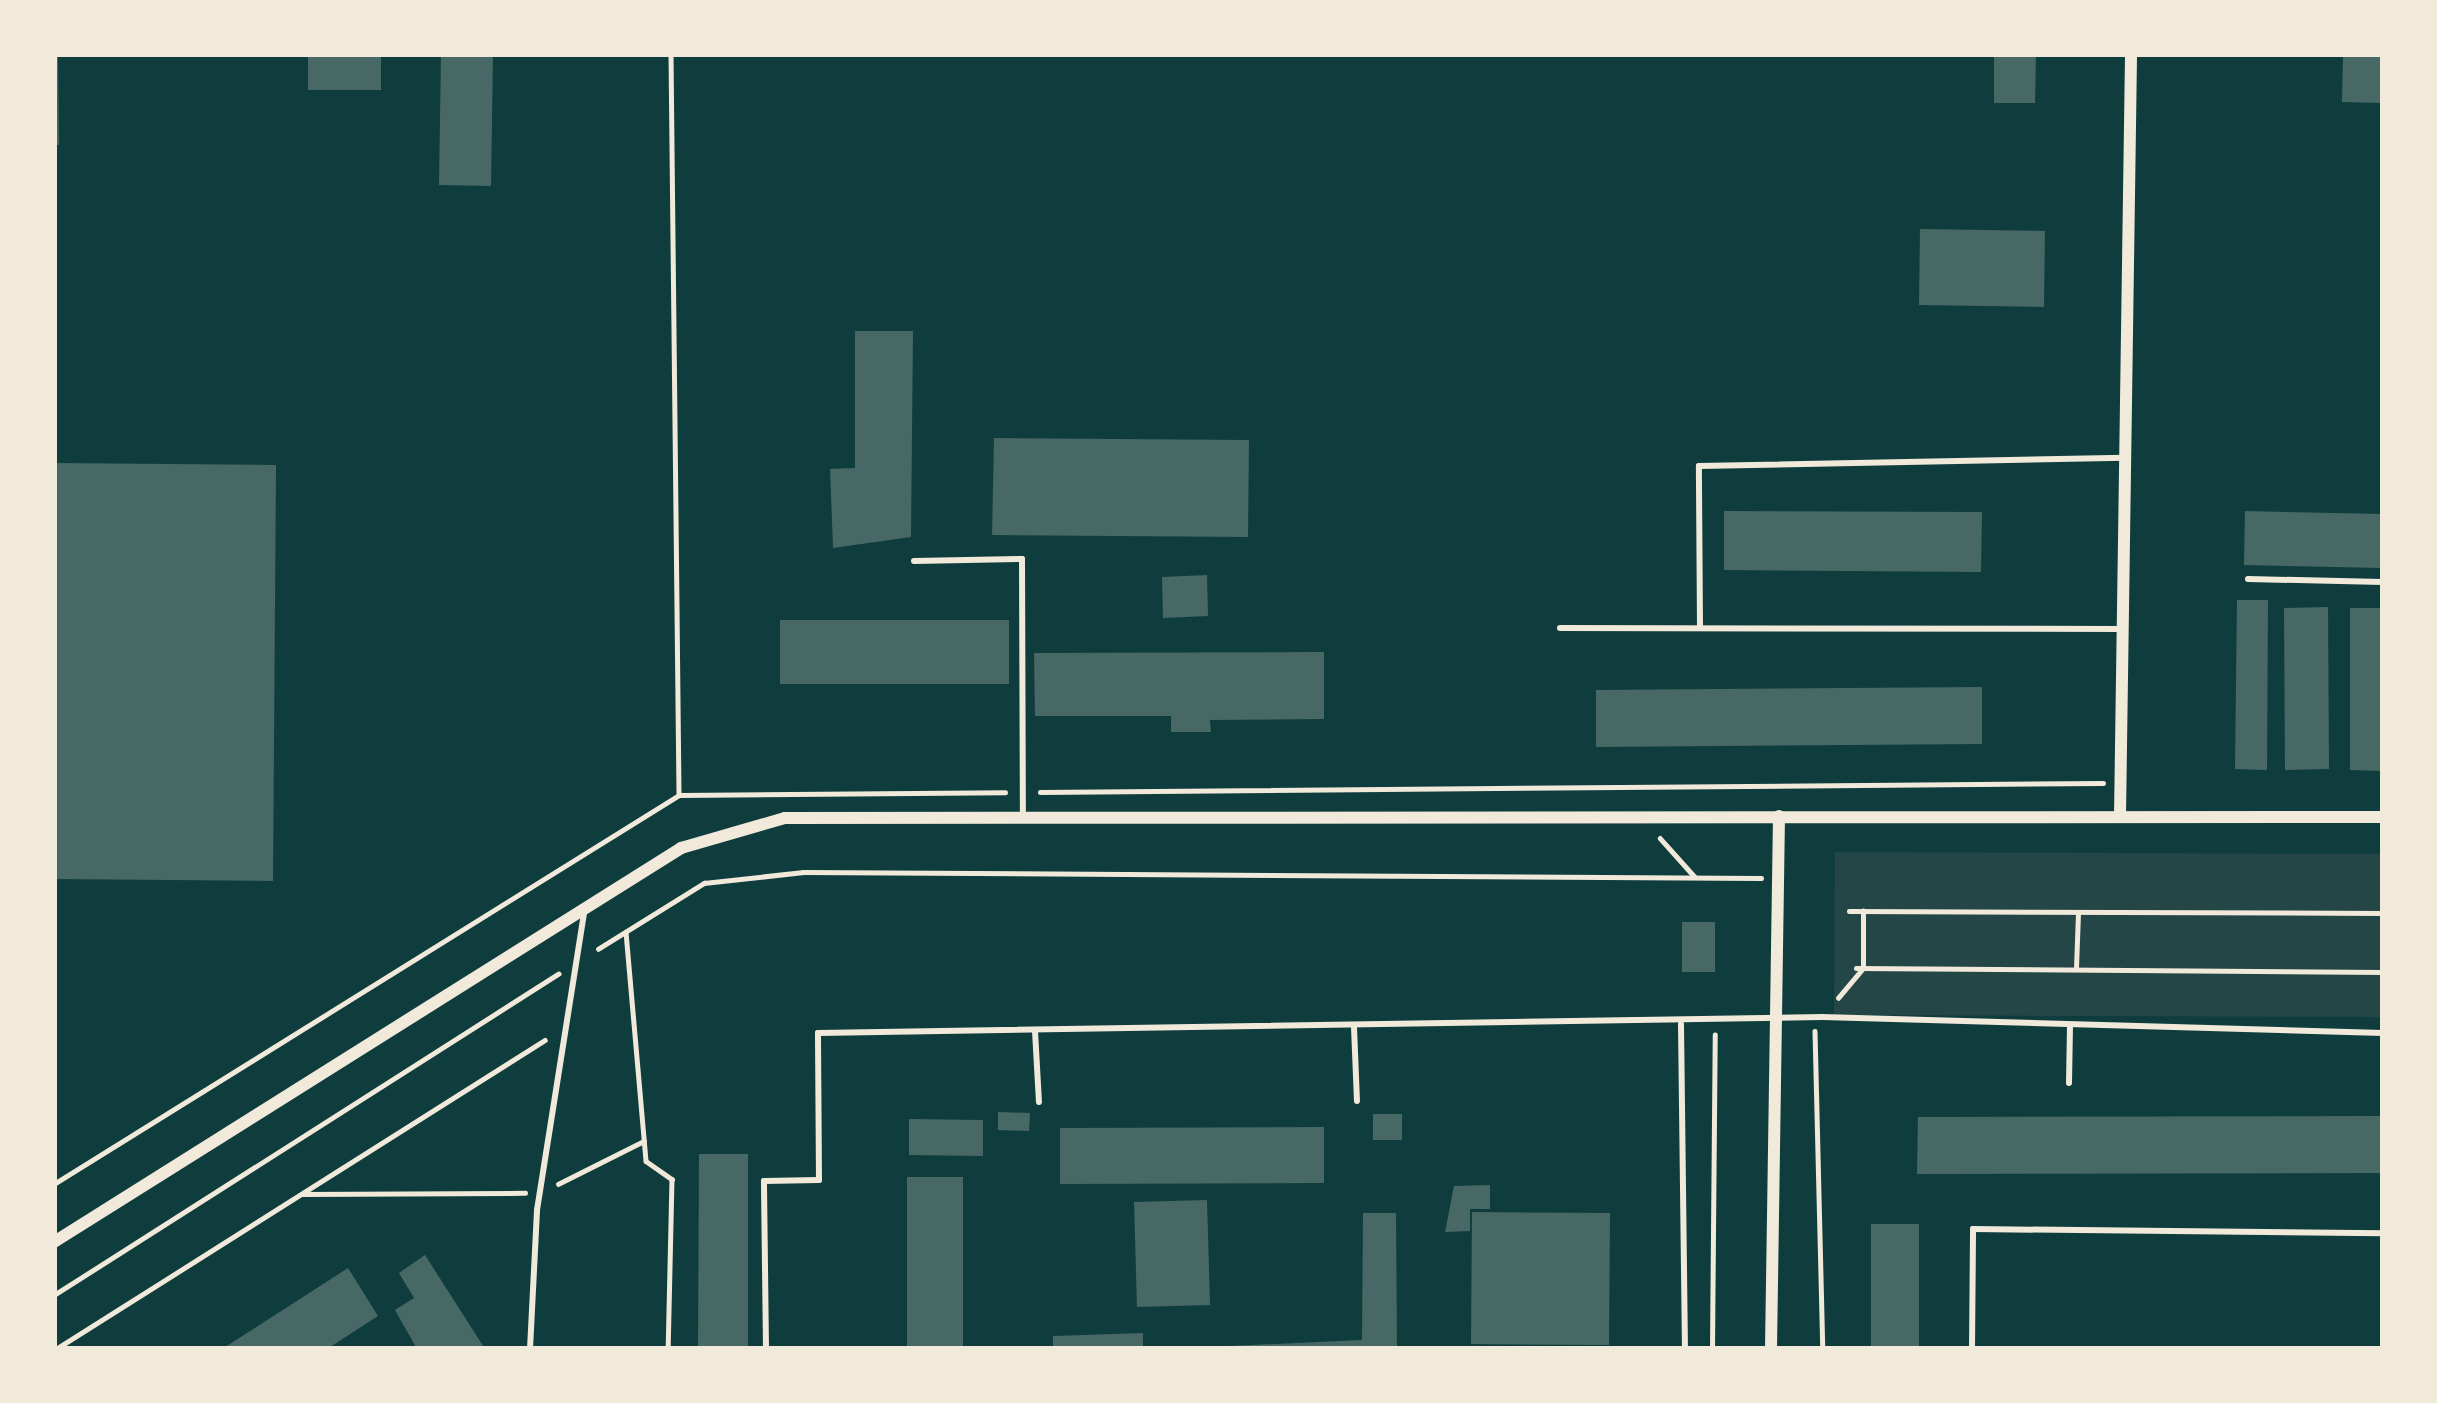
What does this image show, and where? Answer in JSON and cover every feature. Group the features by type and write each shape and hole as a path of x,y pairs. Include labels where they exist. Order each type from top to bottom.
{"street":[{"path":"2120,816 2131,54"},
{"path":"54,1241 681,848 785,818 1023,813 2383,817"},
{"path":"1771,1349 1780,817"}],"lane":[{"path":"1700,628 1699,466 2125,458"},
{"path":"914,561 1022,560 1023,813"},
{"path":"2248,579 2383,582"},
{"path":"1559,628 2122,629"},
{"path":"530,1349 540,1193 560,1031 585,908"},
{"path":"766,1349 764,1180 819,1180 818,1033 1776,1023 1822,1017 2383,1033"},
{"path":"1681,1024 1685,1349"},
{"path":"2068,1083 2070,1025"},
{"path":"1354,1027 1357,1101"},
{"path":"1035,1031 1039,1102"},
{"path":"1972,1349 1973,1229 2383,1233"}],"path":[{"path":"671,54 680,795"},
{"path":"54,1184 680,795 2118,783"},
{"path":"54,1294 704,883 803,872 1778,878"},
{"path":"1849,911 2383,914"},
{"path":"1823,1349 1828,1204 1812,1152 1822,1017 1859,968 1863,911"},
{"path":"2076,970 2078,913"},
{"path":"626,932 646,1161 672,1179 668,1349"},
{"path":"1859,968 2383,972"},
{"path":"1712,1349 1715,1023"},
{"path":"56,1349 560,1031"},
{"path":"302,1194 540,1193 644,1141"}],"shaded area":[{"path":"1835,852 2383,854 2383,1017 1834,1015"}],"building":[{"path":"54,54 58,54 59,145 54,145"},
{"path":"308,54 381,54 381,90 308,90"},
{"path":"441,54 493,54 491,186 439,185"},
{"path":"1994,54 2036,54 2035,103 1994,103"},
{"path":"2343,54 2383,54 2383,103 2342,102"},
{"path":"1920,229 2045,231 2044,307 1919,305"},
{"path":"855,331 913,331 911,537 833,548 830,469 855,468"},
{"path":"994,438 1249,440 1248,537 992,535"},
{"path":"54,463 276,465 273,881 54,879"},
{"path":"1724,511 1982,512 1981,572 1724,570"},
{"path":"2245,511 2383,514 2383,568 2244,565"},
{"path":"1207,575 1208,616 1163,618 1162,577"},
{"path":"2237,600 2268,600 2267,770 2235,769"},
{"path":"2328,607 2329,769 2285,770 2284,608"},
{"path":"2350,608 2383,608 2383,771 2350,770"},
{"path":"780,620 1009,620 1009,684 780,684"},
{"path":"1324,652 1324,719 1210,720 1211,732 1171,732 1171,716 1035,716 1034,653"},
{"path":"1982,687 1982,744 1596,747 1596,690"},
{"path":"1682,922 1715,922 1715,972 1682,972"},
{"path":"998,1112 1030,1113 1029,1131 998,1130"},
{"path":"1373,1114 1402,1114 1402,1140 1373,1140"},
{"path":"2383,1116 2383,1173 1917,1174 1918,1117"},
{"path":"909,1119 983,1120 983,1156 909,1155"},
{"path":"1324,1127 1324,1183 1060,1184 1060,1128"},
{"path":"699,1154 748,1154 748,1349 698,1349"},
{"path":"907,1177 963,1177 963,1349 907,1349"},
{"path":"1490,1185 1490,1209 1470,1209 1470,1231 1445,1232 1454,1186"},
{"path":"1207,1200 1210,1305 1137,1307 1134,1202"},
{"path":"1472,1212 1610,1213 1609,1345 1471,1344"},
{"path":"1363,1213 1396,1213 1397,1349 1165,1349 1362,1340"},
{"path":"1871,1224 1919,1224 1919,1349 1871,1349"},
{"path":"425,1255 485,1349 417,1349 395,1310 414,1298 399,1273"},
{"path":"348,1268 378,1316 327,1349 222,1349"},
{"path":"1143,1333 1143,1349 1053,1349 1053,1336"}]}
